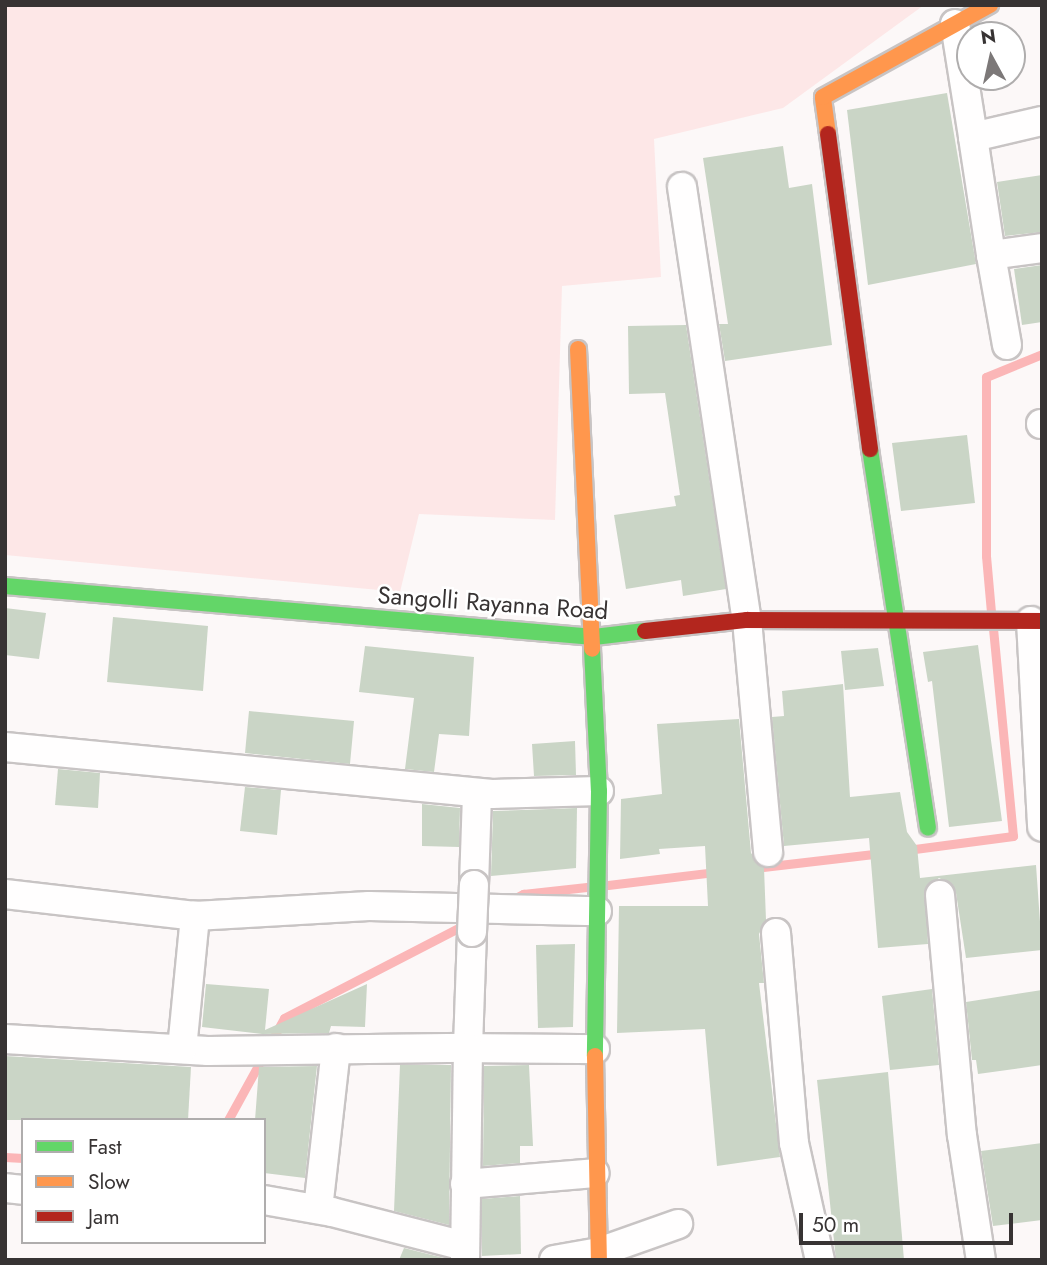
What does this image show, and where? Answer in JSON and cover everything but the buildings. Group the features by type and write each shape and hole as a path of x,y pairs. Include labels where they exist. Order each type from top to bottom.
{"street":[{"path":"928,828 854,347 823,97 990,5"},
{"path":"955,23 1007,345"},
{"path":"973,137 1042,121"},
{"path":"682,187 747,620 768,852"},
{"path":"991,255 1042,248"},
{"path":"578,349 594,637 599,792 595,1049 595,1173 599,1256"},
{"name":"Sangolli Rayanna Road","path":"5,586 594,637 747,620 1026,621"},
{"path":"1026,621 1042,827"},
{"path":"5,747 477,793 599,792"},
{"path":"266,1200 318,1209 464,1253 477,793"},
{"path":"5,894 195,916 369,906 597,911"},
{"path":"940,895 962,1135 981,1260"},
{"path":"182,1049 195,916"},
{"path":"776,933 794,1143 820,1260"},
{"path":"5,1039 182,1049 595,1049"},
{"path":"318,1209 336,1048"},
{"path":"465,1184 595,1173"},
{"path":"554,1260 599,1256 678,1224"}],"shaded area":[{"path":"5,5 924,5 783,108 654,139 661,277 562,286 555,520 419,514 400,592 5,555"}],"waterway":[{"path":"991,612 986,556 986,377 1042,354"},
{"path":"907,850 1013,836 993,629"},
{"path":"754,868 882,853"},
{"path":"608,885 716,872"},
{"path":"512,900 523,894 587,887"},
{"path":"229,1118 284,1018 468,923"},
{"path":"5,1157 21,1158"}],"traffic: fast":[{"path":"870,449 928,828"},
{"path":"5,586 594,637 645,631"},
{"path":"592,649 599,791 595,1056"}],"traffic: slow":[{"path":"828,134 823,97 990,5"},
{"path":"578,349 592,649"},
{"path":"595,1056 599,1260"}],"traffic: jam":[{"path":"828,134 870,449"},
{"path":"645,631 747,620 1042,621"}]}
